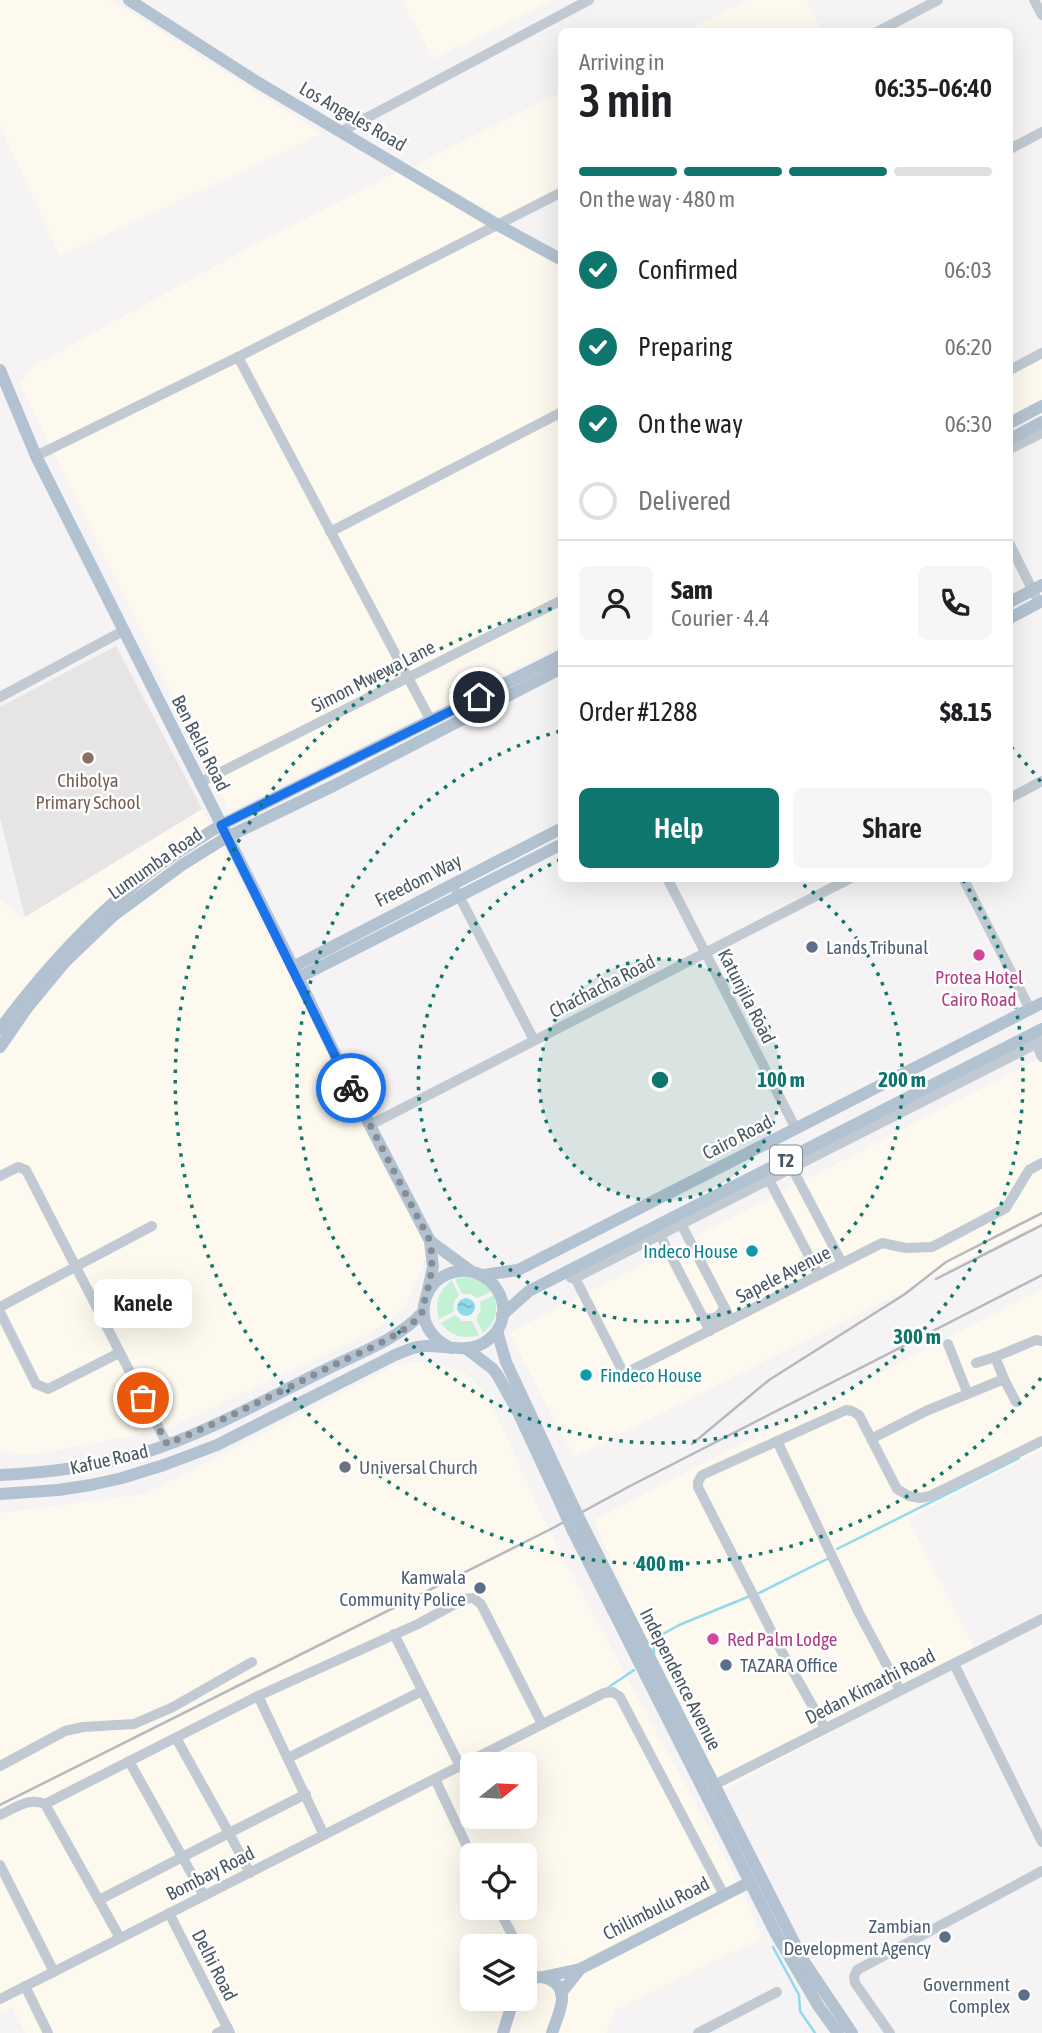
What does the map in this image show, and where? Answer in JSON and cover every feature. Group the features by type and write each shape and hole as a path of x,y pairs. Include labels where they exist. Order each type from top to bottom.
{"main road":[{"name":"Los Angeles Road","path":"129,0 257,82 558,258"},
{"name":"Ben Bella Road","path":"0,370 36,456 430,1241 433,1267 427,1294"},
{"path":"1013,420 1042,406"},
{"path":"1013,437 1042,422"},
{"path":"1013,600 1037,588"},
{"path":"1013,617 1041,604"},
{"name":"Lumumba Road","path":"0,1029 29,989 105,910 142,878 221,825 558,657"},
{"name":"Lumumba Road","path":"0,1047 27,1008 57,972 98,930 150,887 182,865 227,837 558,672"},
{"name":"Freedom Way","path":"295,973 456,890 522,848 558,830"},
{"name":"Freedom Way","path":"456,890 558,846"},
{"path":"522,848 528,861"},
{"name":"Cairo Road","path":"477,1273 518,1270 1036,1006"},
{"name":"T2","path":"502,1315 529,1291 624,1248 740,1189 883,1116 925,1089 991,1061 1042,1029"},
{"path":"914,1068 914,1082 925,1089"},
{"path":"895,1078 906,1086 906,1099"},
{"path":"659,1199 659,1213 675,1222"},
{"path":"639,1209 646,1211 655,1232"},
{"name":"Ben Bella Road","path":"430,1241 477,1273"},
{"path":"460,1271 477,1273 497,1289 502,1302 502,1315 497,1331 481,1345 467,1349 452,1348 432,1334 425,1323 427,1294 436,1281 445,1276 460,1271"},
{"name":"Kafue Road","path":"0,1475 116,1460 167,1444 218,1422 370,1347 411,1325 424,1312"},
{"name":"Independence Avenue","path":"497,1331 506,1362 577,1527 750,1882 793,1964 838,2033"},
{"name":"Kafue Road","path":"0,1494 69,1488 139,1473 217,1445 404,1351 423,1345 452,1348"},
{"name":"Independence Avenue","path":"467,1349 498,1376 564,1498"},
{"name":"Independence Avenue","path":"577,1527 803,1960 852,2033"},
{"name":"Chilimbulu Road","path":"537,1977 580,1969 750,1882"},
{"name":"Chilimbulu Road","path":"552,2033 561,1993 580,1969"},
{"path":"537,1979 554,1982 561,1993"},
{"path":"503,2033 510,2011"}],"street":[{"path":"340,131 589,0"},
{"path":"885,28 938,0"},
{"path":"1034,0 1042,15"},
{"path":"1013,147 1042,132"},
{"path":"36,456 238,357 558,194"},
{"path":"1013,368 1042,353"},
{"path":"238,357 430,721"},
{"path":"330,533 558,414"},
{"path":"1013,448 1042,433"},
{"path":"1013,550 1037,588 1041,604"},
{"name":"Simon Mwewa Lane","path":"199,783 558,602"},
{"path":"0,697 123,631"},
{"path":"1013,796 1042,782"},
{"name":"Katunjila Road","path":"669,882 796,1129"},
{"name":"Chachacha Road","path":"370,1125 843,882"},
{"path":"965,882 1036,1006"},
{"path":"456,890 534,1040"},
{"path":"740,1189 769,1180 883,1116 991,1061 1039,1043 1042,1057"},
{"name":"Sapele Avenue","path":"575,1278 624,1374 882,1243 906,1248 932,1247 1006,1208 1029,1170 1042,1163"},
{"path":"0,1176 18,1167 26,1170 167,1444"},
{"path":"792,1168 842,1263"},
{"path":"769,1180 820,1275"},
{"path":"675,1222 731,1320"},
{"path":"120,1353 48,1389 36,1384 0,1310 152,1226"},
{"path":"655,1232 710,1331"},
{"path":"556,1278 575,1278 624,1248"},
{"path":"811,1259 825,1259 831,1255 834,1248"},
{"path":"703,1318 716,1318 724,1307"},
{"path":"976,1363 1036,1340 1042,1341"},
{"path":"948,1344 967,1392"},
{"path":"995,1357 1016,1402"},
{"path":"872,1439 967,1392 1004,1379"},
{"path":"825,1728 782,1652 698,1486 702,1475 846,1410 859,1415 897,1489 909,1496 920,1498 930,1496 1042,1441"},
{"path":"777,1441 859,1613 900,1690"},
{"path":"46,1804 258,1696 418,1624 464,1599 473,1598 481,1604 542,1724"},
{"name":"Dedan Kimathi Road","path":"714,1785 1042,1619"},
{"path":"394,1634 460,1766"},
{"path":"0,1766 65,1731 83,1727 134,1724 144,1720 173,1707 252,1662"},
{"path":"954,1664 1042,1842"},
{"path":"288,1758 422,1691"},
{"name":"Bombay Road","path":"487,1752 604,1693 613,1692 620,1697 724,1895"},
{"path":"258,1696 324,1835"},
{"path":"176,1738 250,1872"},
{"path":"129,1761 204,1896"},
{"name":"Bombay Road","path":"0,1999 460,1766"},
{"path":"435,1779 465,1843"},
{"path":"99,1900 306,1794"},
{"path":"0,1815 31,1801 46,1804 120,1938"},
{"path":"0,1865 54,1972"},
{"path":"890,2033 855,1983 854,1974 859,1967 1042,1871"},
{"name":"Delhi Road","path":"169,1913 229,2030"},
{"path":"25,1986 48,2033"},
{"path":"698,2033 777,1992"},
{"path":"217,2033 229,2030"}],"shaded area":[{"path":"0,0 111,0 322,134 60,256 0,126"},
{"path":"402,0 553,0 433,59"},
{"path":"747,0 806,0 820,28 690,28"},
{"path":"558,94 558,188 500,217 419,171 417,164"},
{"path":"403,169 558,259 558,648 229,811 20,384 33,366 250,247"},
{"path":"1042,355 1042,399 1015,413 1013,413 1013,370"},
{"name":"Chibolya Primary School","path":"116,646 202,809 25,917 0,817 0,707"},
{"path":"202,809 431,1244 406,1307 370,1333 167,1429 31,1455 0,1452 0,900 23,918"},
{"path":"1042,1057 1042,1222 574,1457 509,1333"},
{"path":"1042,1289 1042,1450 908,1519 977,1653 711,1797 594,1520"},
{"path":"421,1361 465,1373 488,1396 545,1522 734,1874 762,1938 616,2010 606,2033 25,2033 12,2007 0,2012 0,1513 145,1494 396,1365"}],"green space":[{"path":"465,1277 481,1280 493,1291 477,1298 471,1294 462,1294 455,1279"},
{"path":"452,1280 459,1295 454,1302 453,1312 439,1319 439,1297"},
{"path":"494,1295 495,1316 483,1333 476,1318 481,1310 480,1302"},
{"path":"455,1315 462,1321 472,1321 479,1335 463,1337 449,1331 441,1323"}],"water":[{"path":"466,1298 472,1301 475,1307 472,1313 466,1316 460,1313 457,1307 460,1301"}],"waterway":[{"path":"837,1549 1019,1458"},
{"path":"757,1594 829,1558"},
{"path":"654,1656 654,1639 679,1625 750,1596"},
{"path":"606,1689 634,1670"},
{"path":"773,1947 799,1995 800,2011 815,2033"}],"railway":[{"path":"692,1444 769,1380 905,1294 946,1262 1042,1213"},
{"path":"936,1279 1042,1225"},
{"path":"0,1805 551,1529 1042,1275"}],"way so far":[{"path":"143,1398 167,1444 218,1422 370,1347 411,1325 424,1312 424,1301 433,1267 430,1241 351,1088"}],"place":[{"name":"Chibolya Primary School","path":"88,758"},
{"name":"Lands Tribunal","path":"812,947"},
{"name":"Protea Hotel Cairo Road","path":"979,955"},
{"name":"Indeco House","path":"752,1251"},
{"name":"Findeco House","path":"586,1375"},
{"name":"Kanele","path":"143,1398"},
{"name":"Universal Church","path":"345,1467"},
{"name":"Kamwala Community Police","path":"480,1588"},
{"name":"Red Palm Lodge","path":"713,1639"},
{"name":"TAZARA Office","path":"726,1665"},
{"name":"Zambian Development Agency","path":"945,1937"},
{"name":"Government Complex","path":"1024,1995"}],"route":[{"path":"351,1088 221,825 479,697"}]}
